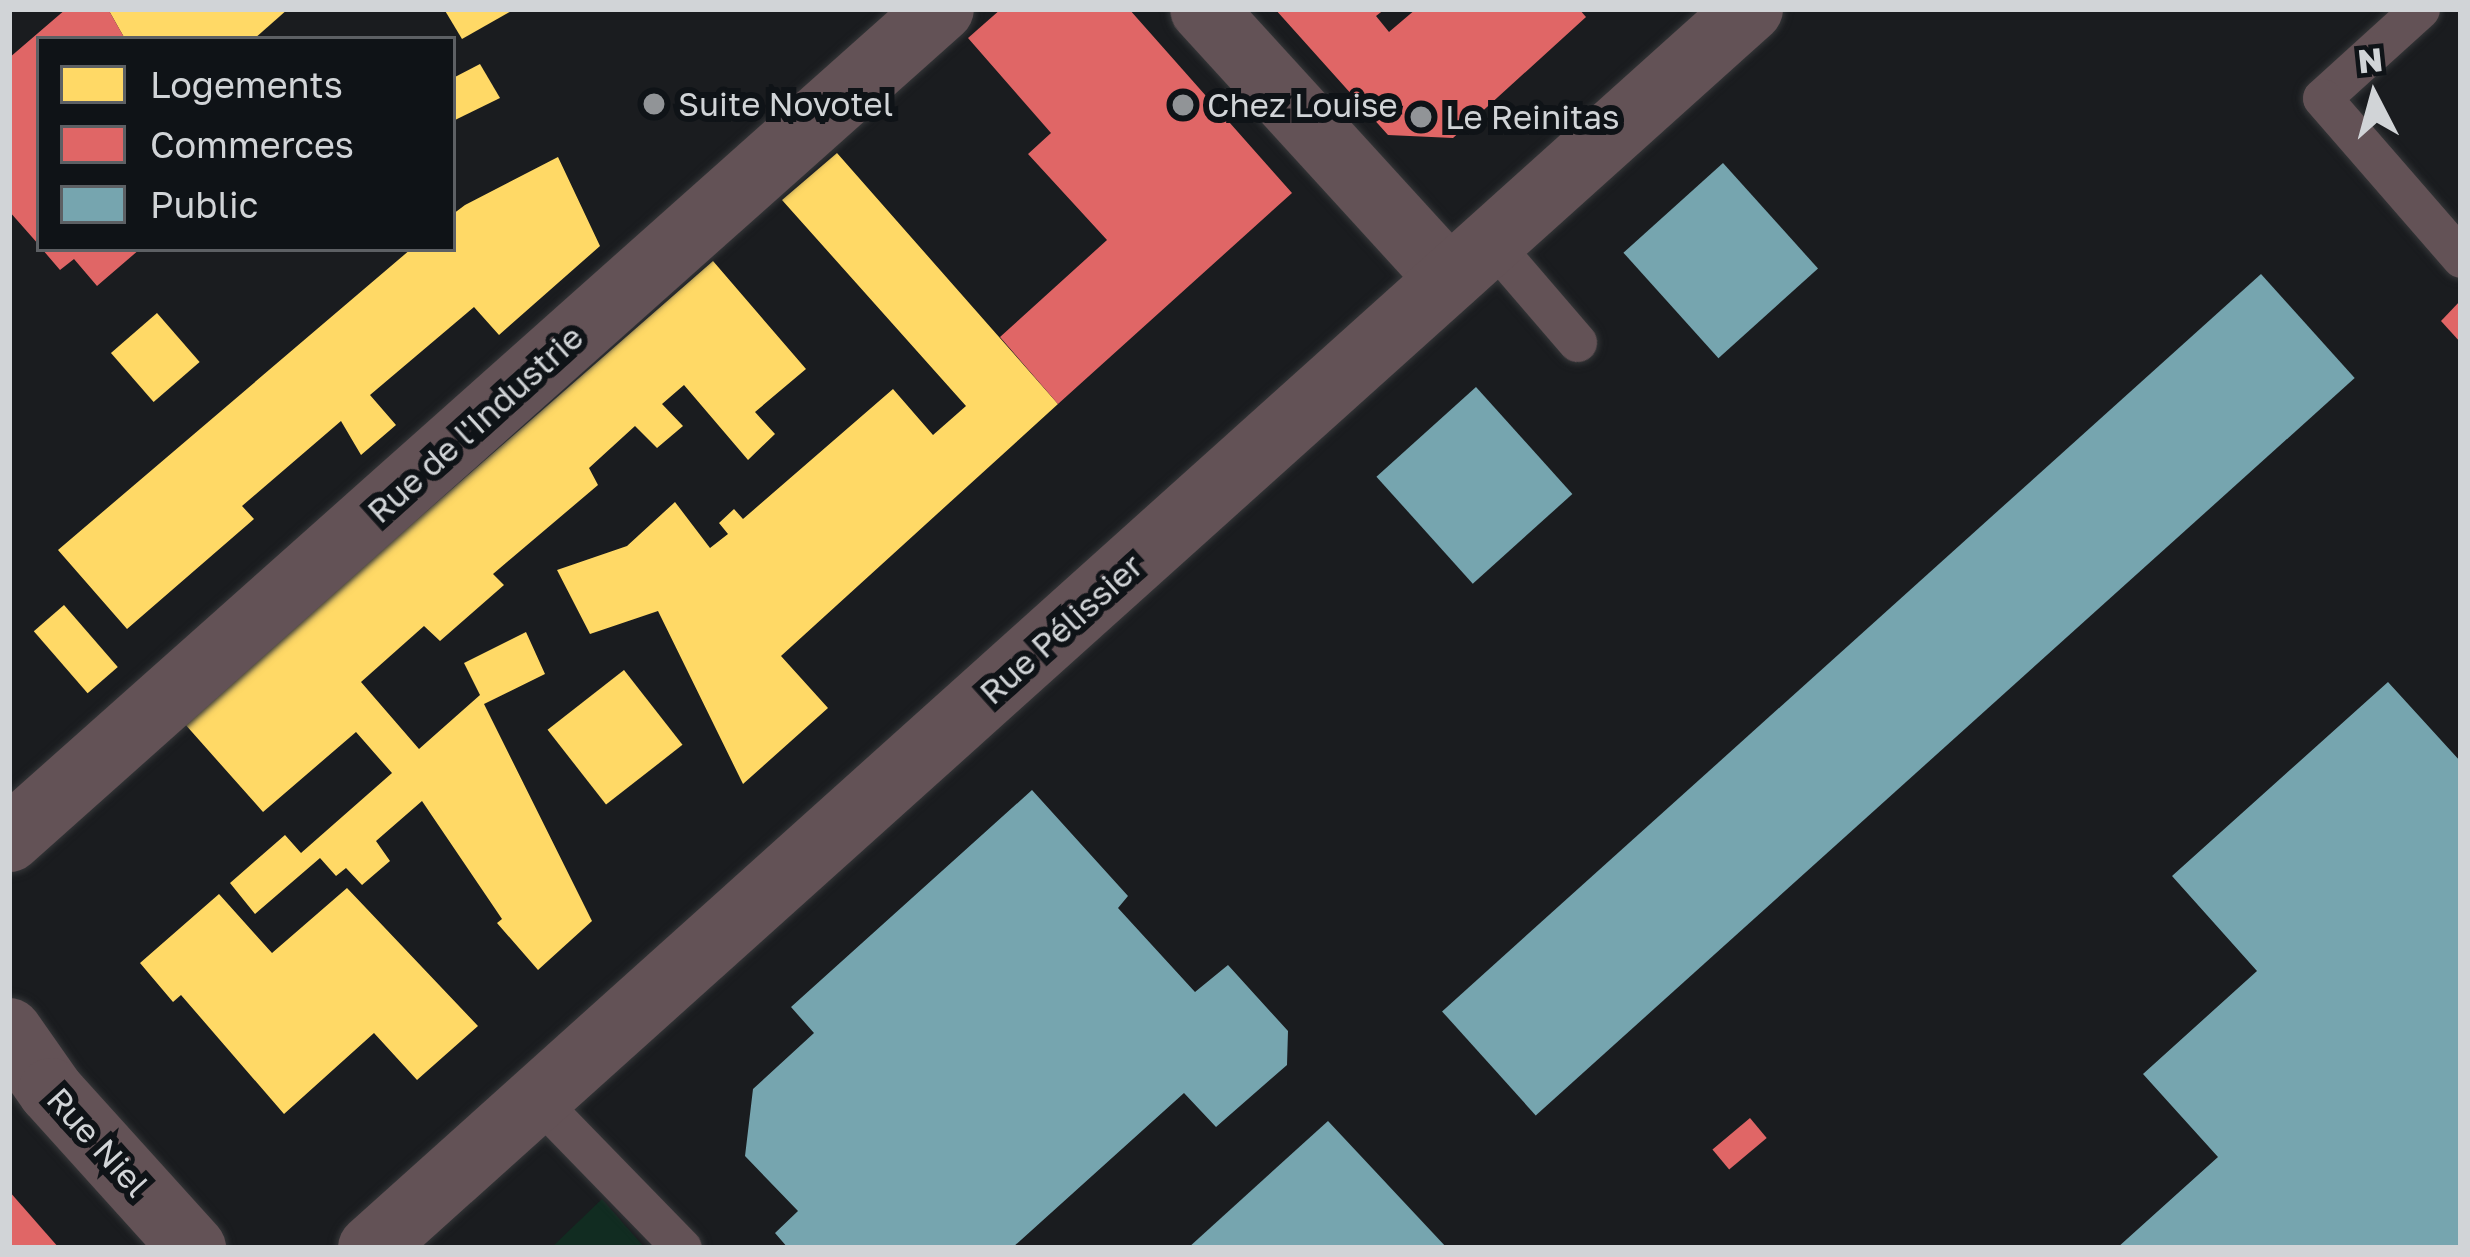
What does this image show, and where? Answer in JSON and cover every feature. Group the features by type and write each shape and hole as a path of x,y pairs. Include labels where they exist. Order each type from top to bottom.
{"street":[{"name":"Rue de l'Industrie","path":"9,838 941,9"},
{"path":"1203,9 1470,260"},
{"name":"Rue Pélissier","path":"371,1248 1750,9"},
{"name":"Rue Niel","path":"9,1031 51,1090 194,1248"}],"lane":[{"path":"2420,9 2322,98 2461,259"},
{"path":"1470,260 1577,341"},
{"path":"539,1101 682,1248"}],"green space":[{"path":"602,1199 645,1248 551,1248"}],"building: Logements":[{"path":"108,9 288,9 257,36 123,36"},
{"path":"444,9 515,9 462,39"},
{"path":"480,64 500,98 456,120 456,76"},
{"path":"837,153 1058,404 781,656 828,708 743,784 658,611 590,634 557,570 627,546 675,502 710,548 728,534 719,523 734,509 743,519 893,389 933,435 966,406 782,200"},
{"path":"558,157 600,246 499,335 474,307 370,395 396,425 361,455 341,421 242,506 254,519 127,629 58,550 407,252 456,252 456,212"},
{"path":"713,261 806,369 755,412 775,434 748,460 684,385 662,404 683,426 657,448 635,426 589,468 598,485 493,574 504,585 440,641 424,626 361,682 419,749 480,695 464,663 526,632 545,674 484,704 592,921 538,970 497,923 502,919 422,801 376,841 390,861 362,885 346,868 336,876 320,858 255,914 230,883 285,835 301,853 392,773 356,732 263,812 184,723"},
{"path":"157,313 200,362 154,402 111,353"},
{"path":"64,605 118,667 88,693 34,631"},
{"path":"624,670 682,745 606,805 548,730"},
{"path":"347,888 478,1026 417,1080 374,1033 284,1114 181,995 173,1002 140,963 219,894 272,953"}],"building: Commerces":[{"path":"66,9 108,9 123,36 36,36 36,242 9,211 9,58"},
{"path":"1001,9 1129,9 1292,193 1058,404 1000,337 1107,240 1028,154 1051,133 968,38"},
{"path":"1275,9 1385,9 1376,16 1389,32 1416,9 1579,9 1586,17 1453,138 1388,135"},
{"path":"45,252 137,252 97,286 74,259 60,270"},
{"path":"2461,300 2461,343 2441,321"},
{"path":"1750,1118 1767,1138 1729,1169 1712,1149"},
{"path":"9,1191 59,1248 9,1248"}],"building: Public":[{"path":"1723,163 1818,269 1718,358 1623,253"},
{"path":"2261,274 2355,378 1536,1115 1442,1011"},
{"path":"1476,387 1572,494 1473,584 1376,477"},
{"path":"2388,682 2461,762 2461,1248 2117,1248 2218,1157 2143,1074 2257,971 2172,876"},
{"path":"1032,790 1128,896 1118,908 1195,992 1228,965 1288,1031 1287,1065 1216,1127 1184,1093 1012,1248 788,1248 775,1233 798,1211 745,1156 753,1089 814,1033 791,1007"},
{"path":"1328,1121 1447,1248 1188,1248"}],"place":[{"name":"Suite Novotel","path":"654,104"},
{"name":"Chez Louise","path":"1183,105"},
{"name":"Le Reinitas","path":"1421,117"}]}
